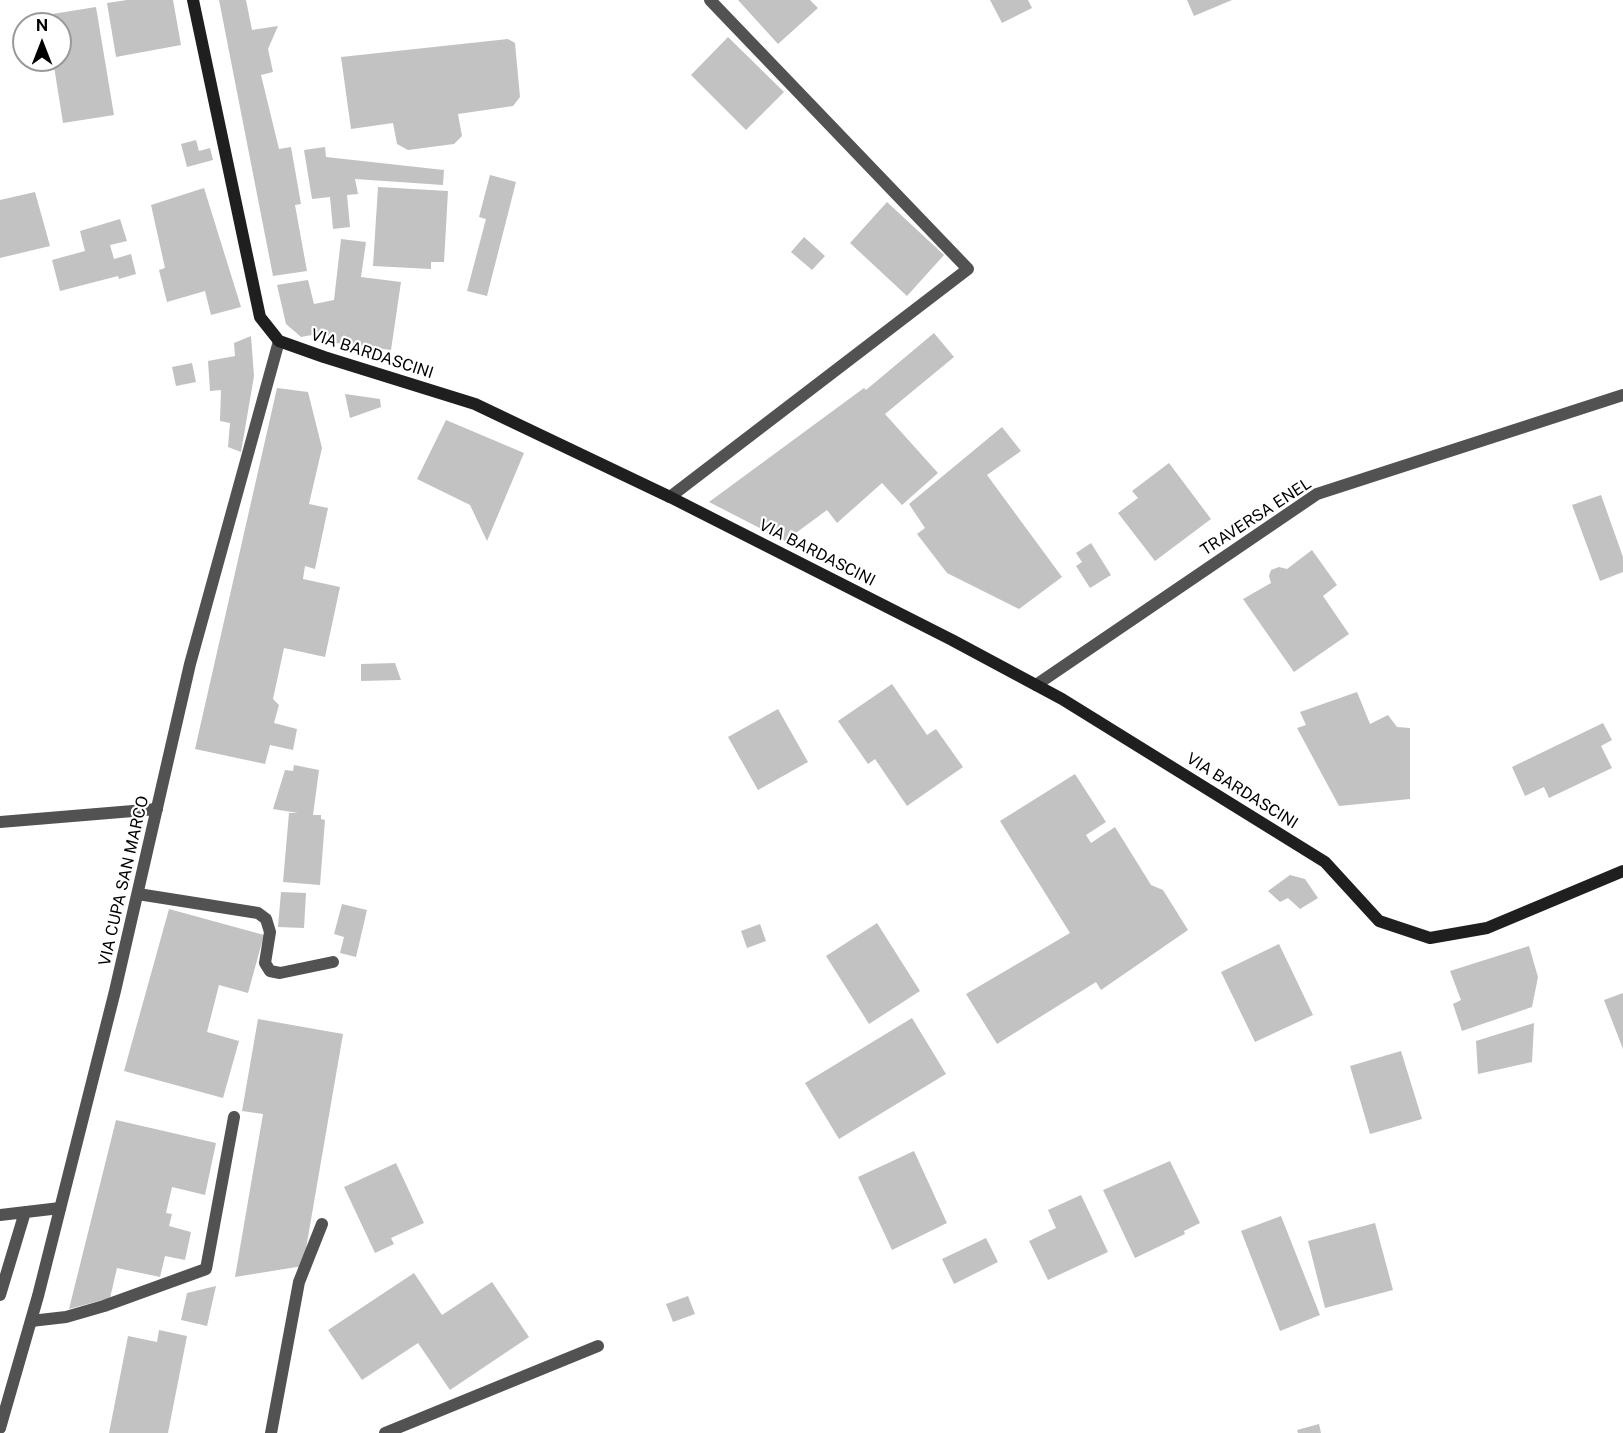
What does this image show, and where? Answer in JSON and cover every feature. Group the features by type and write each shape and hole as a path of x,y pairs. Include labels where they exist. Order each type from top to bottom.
{"street":[{"path":"193,0 260,317 279,341"},
{"path":"670,497 968,269 710,0"},
{"name":"VIA BARDASCINI","path":"279,341 475,404 670,497 952,640 1062,699 1325,862 1378,921 1430,938 1487,928 1623,871"},
{"name":"VIA CUPA SAN MARCO","path":"0,1428 60,1208 138,894 190,664 279,341"},
{"name":"TRAVERSA ENEL","path":"1036,685 1317,494 1623,395"},
{"path":"0,822 157,809"},
{"path":"138,894 258,913 266,919 270,932 265,963 270,970 280,973 333,962"},
{"path":"31,1321 66,1317 104,1306 206,1269 234,1117"},
{"path":"0,1215 60,1208"},
{"path":"0,1295 25,1212"},
{"path":"271,1433 299,1282 322,1224"},
{"path":"386,1433 598,1346"}],"building":[{"path":"127,0 173,0 181,45 116,57 107,3"},
{"path":"219,0 246,0 252,30 278,26 268,49 273,72 261,75 279,149 291,147 301,204 295,205 307,271 273,276"},
{"path":"738,0 810,0 818,8 778,44"},
{"path":"990,0 1028,0 1032,8 1002,23"},
{"path":"1187,0 1232,0 1194,16"},
{"path":"96,7 114,115 63,123 55,72 72,72 72,12 65,12"},
{"path":"728,37 784,92 746,130 691,75"},
{"path":"508,39 515,43 520,97 513,106 458,114 462,136 454,144 408,150 397,144 393,123 351,129 341,57"},
{"path":"196,140 199,151 210,148 213,160 187,167 181,144"},
{"path":"325,147 326,157 444,170 443,185 355,179 358,194 347,195 350,227 333,229 330,197 312,199 304,150"},
{"path":"490,175 516,182 487,296 467,291 486,219 479,217"},
{"path":"378,187 448,191 444,262 431,262 431,269 373,266"},
{"path":"204,188 241,307 211,315 205,291 167,302 159,270 165,268 151,205"},
{"path":"35,192 50,246 0,258 0,200"},
{"path":"887,202 944,255 907,296 850,243"},
{"path":"120,219 127,241 110,245 114,259 131,254 136,274 119,279 118,276 60,291 52,260 85,251 80,231"},
{"path":"804,237 825,256 812,270 791,252"},
{"path":"341,239 366,242 361,277 401,282 391,350 328,342 328,332 301,337 286,324 277,285 308,280 314,304 334,300"},
{"path":"934,333 954,357 885,414 938,473 902,505 882,483 837,523 827,510 785,541 709,502 864,388 866,390"},
{"path":"251,336 254,376 241,452 228,447 230,423 220,421 221,390 210,391 208,361 235,356 234,343"},
{"path":"192,363 196,382 176,386 172,367"},
{"path":"277,388 308,392 322,448 309,504 328,508 315,569 305,566 303,579 340,587 325,657 284,648 273,699 279,705 274,723 297,729 293,750 270,745 265,764 195,749"},
{"path":"345,394 380,399 381,407 350,418"},
{"path":"446,420 524,453 487,541 470,505 417,479"},
{"path":"1002,427 1021,451 987,475 1062,577 1019,609 947,573 917,534 925,528 909,504"},
{"path":"1169,463 1211,519 1155,561 1118,513 1138,498 1132,491"},
{"path":"1601,495 1623,557 1623,572 1600,581 1572,505"},
{"path":"1091,543 1111,575 1090,588 1076,566 1082,562 1076,553"},
{"path":"1312,550 1337,585 1323,596 1349,634 1294,672 1243,599 1271,583 1269,576 1271,570 1279,567 1287,569"},
{"path":"395,663 401,680 361,681 361,664"},
{"path":"892,684 927,735 936,729 963,767 907,806 875,759 868,764 838,721"},
{"path":"1357,692 1370,724 1388,715 1397,727 1410,728 1410,799 1339,806 1297,728 1306,725 1300,712"},
{"path":"778,709 808,762 758,790 728,737"},
{"path":"1603,723 1612,740 1601,746 1612,768 1549,798 1544,787 1525,796 1512,767"},
{"path":"294,765 319,770 313,815 321,815 321,819 325,820 320,885 283,882 289,813 298,813 273,809 285,770 293,771"},
{"path":"1075,774 1106,822 1086,835 1091,843 1115,827 1151,885 1163,890 1188,930 1101,990 1096,982 997,1044 966,994 1070,933 1000,821"},
{"path":"1290,875 1305,879 1318,898 1300,909 1288,898 1280,902 1268,891"},
{"path":"281,892 306,893 304,928 278,927"},
{"path":"342,904 367,910 356,957 340,953 344,937 334,934"},
{"path":"169,909 264,935 248,993 219,985 207,1032 239,1041 223,1098 124,1071"},
{"path":"877,923 920,991 869,1024 826,956"},
{"path":"760,924 766,941 747,948 741,931"},
{"path":"1279,944 1313,1015 1255,1042 1221,972"},
{"path":"1529,946 1538,977 1532,1007 1462,1031 1453,1004 1461,1000 1450,971"},
{"path":"1623,993 1623,1049 1604,1000"},
{"path":"912,1018 946,1074 839,1139 805,1083"},
{"path":"258,1019 343,1034 303,1266 235,1277 263,1114 242,1111"},
{"path":"1534,1023 1532,1062 1478,1074 1476,1041"},
{"path":"1401,1051 1422,1119 1370,1134 1350,1066"},
{"path":"116,1120 216,1143 205,1195 172,1187 166,1213 172,1214 169,1226 191,1232 185,1260 165,1256 160,1277 117,1268 110,1298 69,1309"},
{"path":"914,1151 947,1223 892,1250 858,1177"},
{"path":"1170,1161 1200,1223 1184,1231 1185,1234 1135,1258 1103,1190"},
{"path":"396,1163 424,1223 391,1238 394,1244 375,1253 344,1187"},
{"path":"1081,1195 1108,1252 1048,1280 1029,1241 1056,1228 1048,1210"},
{"path":"1281,1216 1320,1315 1280,1331 1241,1231"},
{"path":"1375,1223 1393,1290 1325,1308 1308,1241"},
{"path":"986,1238 998,1262 954,1284 942,1259"},
{"path":"414,1273 442,1315 492,1282 529,1337 450,1390 418,1343 362,1380 328,1330"},
{"path":"216,1286 207,1326 181,1320 187,1293"},
{"path":"688,1296 695,1314 673,1322 666,1304"},
{"path":"159,1330 187,1336 168,1433 109,1433 128,1336 157,1342"},
{"path":"1319,1424 1321,1433 1298,1433 1297,1430"}]}
